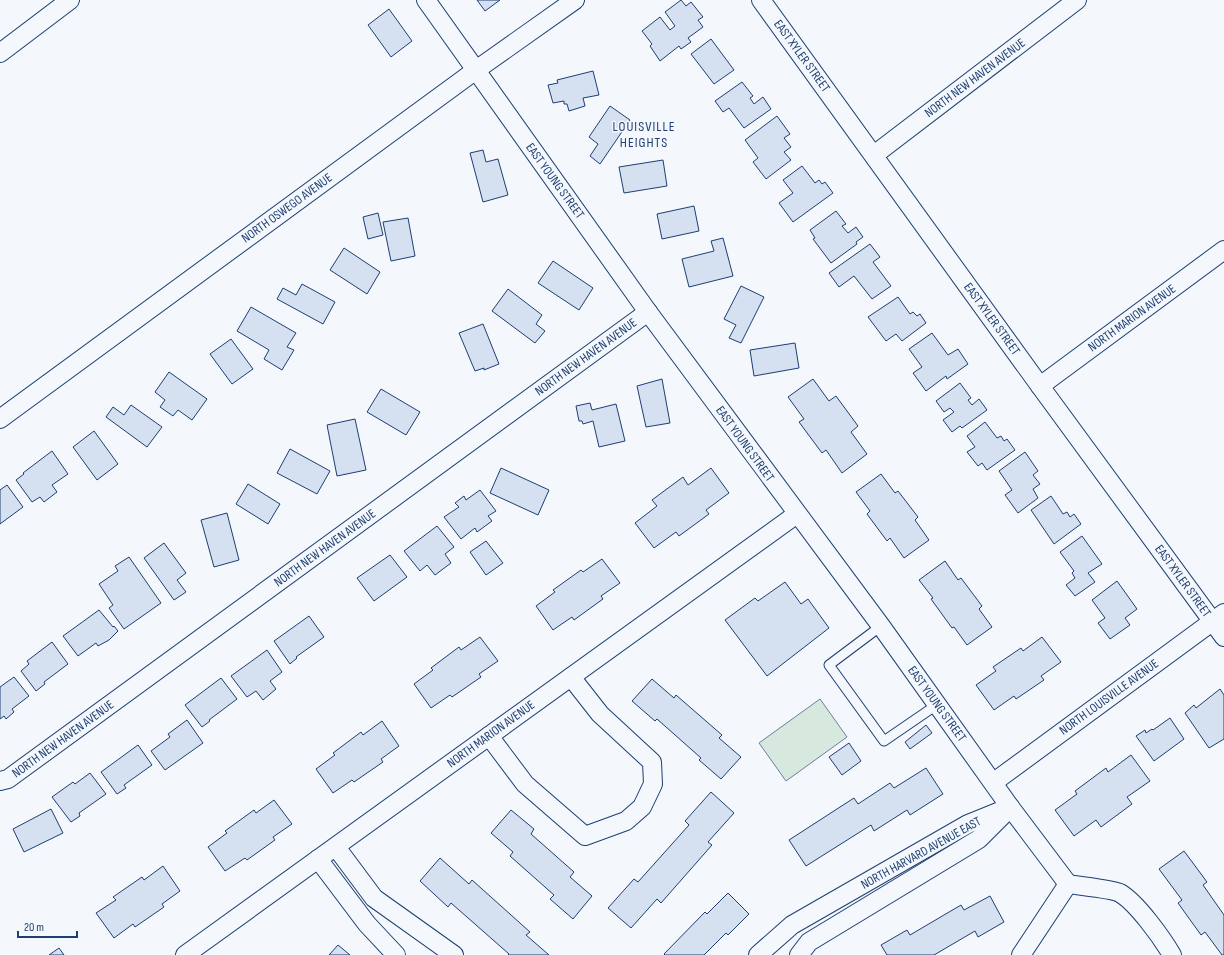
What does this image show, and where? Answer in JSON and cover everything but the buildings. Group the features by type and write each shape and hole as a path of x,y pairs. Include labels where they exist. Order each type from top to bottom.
{"street":[{"path":"0,53 70,0"},
{"name":"EAST YOUNG STREET","path":"426,0 648,312 881,626 994,782 1010,807 1068,884"},
{"name":"NORTH OSWEGO AVENUE","path":"0,419 476,70 575,0"},
{"name":"EAST XYLER STREET","path":"761,0 1040,386 1218,617 1224,637"},
{"name":"NORTH NEW HAVEN AVENUE","path":"874,155 1077,0"},
{"name":"NORTH MARION AVENUE","path":"1040,386 1224,250"},
{"name":"NORTH NEW HAVEN AVENUE","path":"0,781 8,779 648,312"},
{"name":"NORTH MARION AVENUE","path":"185,955 797,514"},
{"name":"NORTH LOUISVILLE AVENUE","path":"994,782 1218,617"},
{"path":"489,736 526,784 585,836 626,821 642,807 653,784 652,762 600,714 571,677"},
{"name":"NORTH HARVARD AVENUE EAST","path":"758,955 792,926 968,824 1010,807"},
{"name":"NORTH HARVARD AVENUE EAST","path":"799,955 809,942 979,839 1010,807"},
{"path":"336,846 374,898 454,955"},
{"path":"318,859 367,924 396,955"},
{"path":"1021,955 1068,884 1119,892 1133,903 1166,945 1172,955"}],"lane":[{"path":"881,626 828,665 884,741 938,704"}],"shaded area":[{"path":"820,699 847,737 786,781 759,743"}],"district":[{"name":"LOUISVILLE HEIGHTS","path":"644,134"}]}
